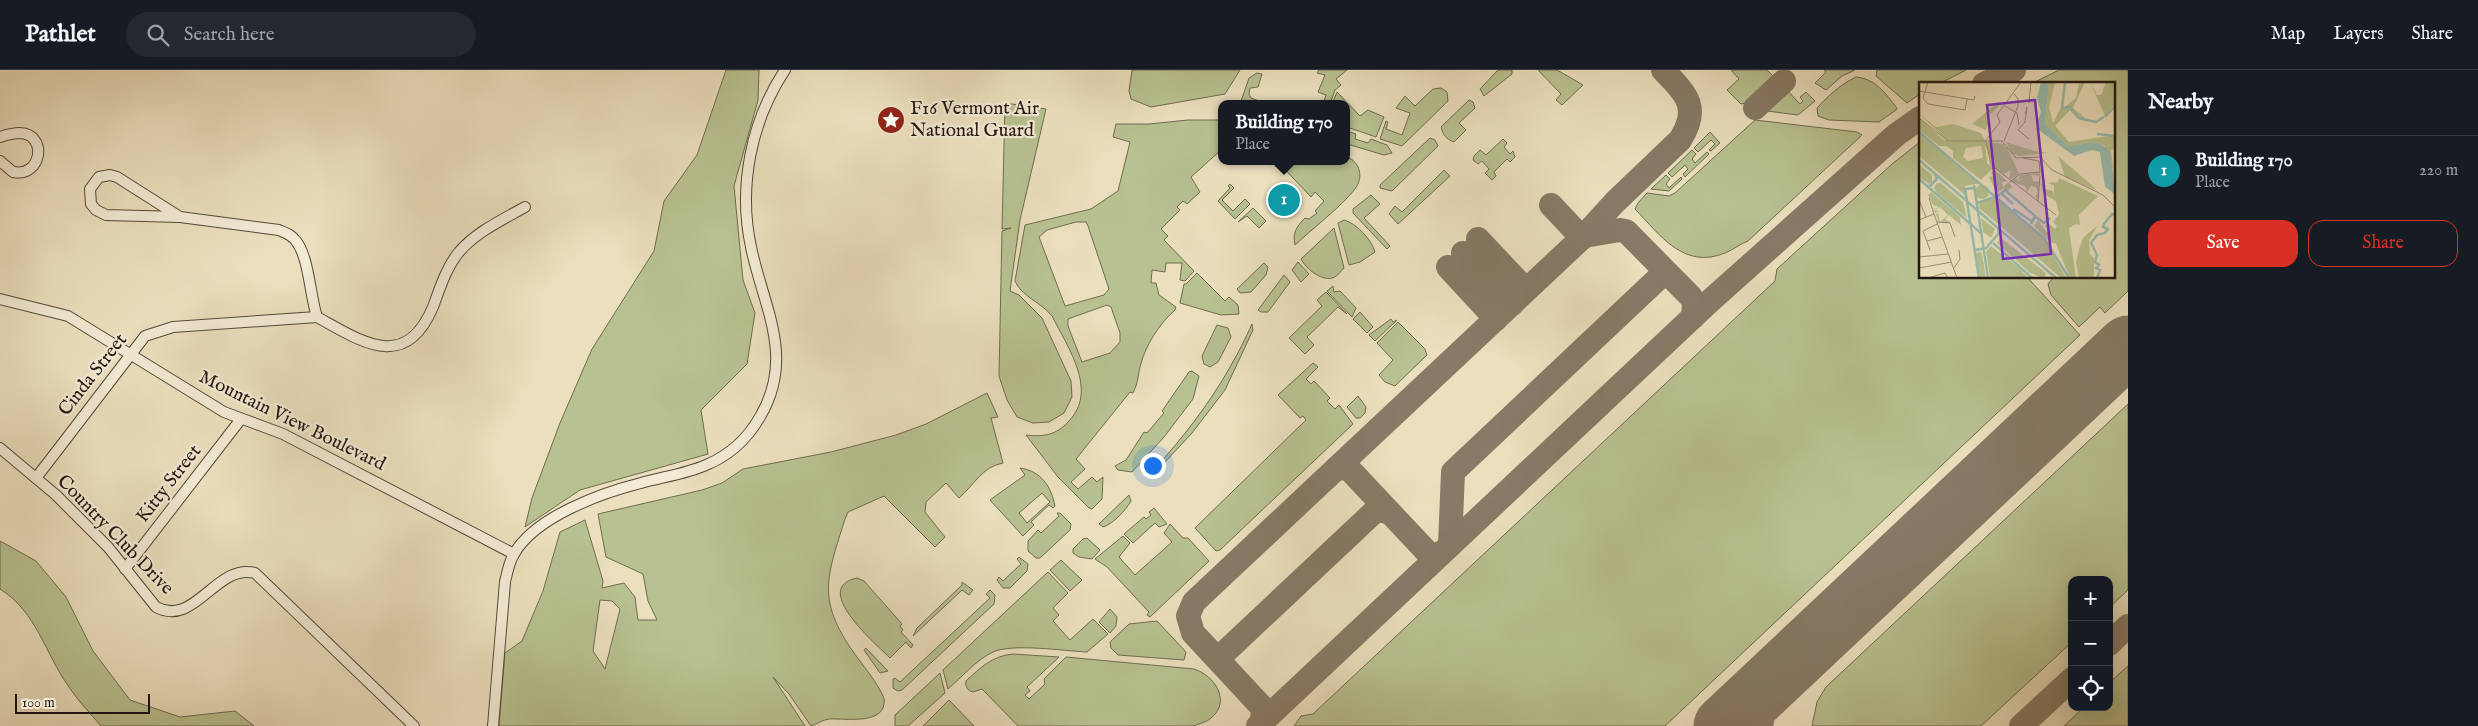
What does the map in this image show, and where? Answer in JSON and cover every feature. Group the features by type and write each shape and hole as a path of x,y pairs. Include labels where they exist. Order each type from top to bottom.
{"street":[{"path":"493,726 503,596 507,571 514,554 524,540 539,528 578,506 619,489 685,472 716,460 747,436 762,414 773,384 777,347 774,327 750,242 747,216 747,186 757,131 765,107 785,70"},
{"path":"0,136 17,133 26,134 36,142 39,155 33,167 22,173 9,170 0,161"},
{"path":"180,217 114,175 99,177 90,189 91,204 102,214 180,217 280,230 288,234 296,240 303,256 317,317 371,345 391,346 408,340 425,323 446,273 460,252 488,228 525,207"},
{"name":"Mountain View Boulevard","path":"0,299 68,316 224,412 283,434 514,554"},
{"name":"Cinda Street","path":"36,478 145,336 164,329 317,317"},
{"name":"Kitty Street","path":"125,569 241,419"},
{"name":"Country Club Drive","path":"0,448 36,478 108,547 156,607 164,612 184,609 237,572 246,571 255,574 414,726"}],"green space":[{"path":"726,70 759,70 758,100 734,186 743,280 755,313 747,364 701,410 708,454 580,490 525,527 532,498 560,423 592,349 654,251 664,201 697,155"},
{"path":"1132,70 1240,70 1225,94 1151,107 1131,99 1129,91"},
{"path":"1319,70 1347,70 1336,79 1341,85 1335,90 1331,100 1324,100 1326,95 1318,92 1325,75 1317,73"},
{"path":"1498,70 1512,70 1512,74 1484,96 1480,89"},
{"path":"1538,70 1557,70 1583,85 1562,105 1556,100 1561,94"},
{"path":"1731,70 1767,70 1775,78 1750,102 1741,104 1727,90 1739,79"},
{"path":"1824,70 1855,70 1842,76 1826,90 1815,83 1826,72"},
{"path":"1877,70 1966,70 1943,82 1919,82 1919,95 1907,103 1876,76"},
{"path":"2059,70 2128,70 2128,291 2105,313 2100,307 2079,327 2051,295 2048,284 2052,279 2116,279 2116,82 2035,82"},
{"path":"1257,73 1262,74 1258,87 1250,88 1249,94 1251,98 1256,100 1241,100 1249,78"},
{"path":"1856,77 1863,78 1880,88 1897,108 1896,110 1879,122 1829,120 1818,116 1817,108 1840,87"},
{"path":"1441,88 1447,92 1448,101 1402,146 1380,139 1386,121 1388,122 1386,129 1402,135 1410,113 1396,108 1405,96 1415,106 1433,89"},
{"path":"1787,90 1800,104 1803,101 1800,97 1806,92 1815,101 1798,115 1766,110"},
{"path":"1337,92 1345,100 1334,100"},
{"path":"1469,100 1473,102 1475,108 1459,123 1466,130 1454,142 1449,140 1441,127"},
{"path":"1005,103 1046,109 1020,220 1010,291 1019,295 1042,318 1071,381 1072,397 1064,413 1049,422 1033,423 1017,417 1007,400 999,376 1002,231 1011,228 1002,229"},
{"path":"1350,106 1360,116 1368,110 1384,117 1376,137 1350,128"},
{"path":"1218,120 1218,153 1191,177 1200,192 1187,204 1183,201 1177,207 1180,210 1161,229 1168,236 1164,240 1194,271 1185,281 1180,280 1182,263 1166,263 1165,272 1152,270 1151,283 1156,283 1159,295 1176,307 1175,310 1158,329 1149,343 1142,359 1133,393 1130,392 1076,459 1085,469 1071,482 1078,489 1092,477 1097,482 1103,477 1102,499 1092,509 1058,477 1026,435 1038,436 1049,434 1059,430 1068,422 1077,410 1081,397 1081,383 1072,355 1052,316 1022,291 1015,281 1025,225 1091,209 1118,191 1130,142 1113,137 1116,124","holes":["1076,222 1086,222 1109,289 1104,295 1065,306 1039,237 1047,230","1107,305 1111,307 1120,333 1120,342 1110,353 1082,362 1068,326 1068,319"]},
{"path":"1755,120 1857,132 1862,135 1748,241 1728,252 1710,257 1697,257 1674,247 1635,209 1638,203 1647,193 1669,196 1675,193"},
{"path":"1350,132 1356,134 1355,139 1368,143 1371,139 1387,145 1392,153 1384,155 1350,145"},
{"path":"1710,132 1720,143 1711,151 1709,150 1715,144 1711,140 1698,152 1694,148"},
{"path":"1430,138 1435,140 1438,146 1392,191 1380,188 1380,185"},
{"path":"1503,139 1507,143 1504,147 1510,154 1513,151 1515,157 1510,162 1507,159 1494,172 1496,176 1492,180 1485,173 1489,169 1482,161 1478,164 1473,160 1474,156 1480,150 1486,155"},
{"path":"1919,143 1919,279 2029,279 2080,335 1665,726 1294,726 1301,716 1313,714 1775,281 1777,269 1892,164"},
{"path":"1692,150 1696,154 1692,159 1695,163 1707,152 1709,154 1685,177 1683,174 1688,169 1685,165 1672,177 1668,173"},
{"path":"1350,158 1358,166 1360,175 1355,189 1343,203 1295,245 1294,237 1298,227 1305,218 1309,219 1317,213 1315,211 1324,201 1315,192 1311,197 1281,165 1350,165"},
{"path":"1444,170 1450,176 1398,224 1389,214 1395,206 1402,212"},
{"path":"1666,175 1670,179 1666,184 1669,188 1681,177 1682,179 1669,191 1651,189"},
{"path":"1230,184 1234,188 1222,200 1233,211 1245,199 1250,204 1235,219 1218,201 1230,188 1228,186"},
{"path":"1371,195 1380,204 1364,218 1390,246 1387,249 1353,213 1353,209"},
{"path":"1253,208 1266,221 1259,228 1247,216 1238,222"},
{"path":"1344,220 1363,233 1371,242 1375,252 1360,262 1349,265 1338,223"},
{"path":"1334,228 1344,268 1335,277 1320,277 1311,271 1301,259"},
{"path":"1298,262 1309,274 1301,282 1292,270"},
{"path":"1264,263 1268,267 1266,275 1251,292 1240,293 1237,289"},
{"path":"1197,273 1225,301 1229,297 1238,305 1239,314 1221,315 1180,303 1184,284"},
{"path":"1284,275 1290,282 1268,312 1258,310"},
{"path":"1333,286 1334,292 1340,291 1356,308 1352,317 1327,291"},
{"path":"1326,292 1347,314 1338,307 1307,337 1314,345 1305,354 1289,338 1322,306 1317,300"},
{"path":"1360,312 1373,327 1367,333 1353,319"},
{"path":"1391,319 1393,322 1397,320 1375,341 1369,335"},
{"path":"1398,322 1425,349 1427,355 1395,386 1385,382 1379,375 1393,360 1377,343"},
{"path":"1252,324 1253,330 1225,390 1192,433 1151,477 1148,476 1179,441 1219,385 1231,366"},
{"path":"1217,325 1228,328 1231,337 1218,362 1210,367 1204,364 1202,356"},
{"path":"1313,363 1318,367 1306,379 1311,384 1314,381 1330,398 1327,401 1335,409 1339,405 1353,424 1220,550 1216,551 1195,528 1306,420 1303,416 1300,418 1278,395"},
{"path":"1192,371 1199,376 1193,399 1164,437 1132,472 1118,470 1115,466 1126,460 1144,432 1147,433 1164,413 1162,411 1189,372"},
{"path":"987,393 998,417 991,418 1003,463 984,472 959,498 946,483 926,502 925,512 945,537 935,547 884,496 848,512 833,557 828,588 830,602 834,617 842,634 874,680 884,698 883,707 879,713 864,719 829,719 811,726 789,694 773,677 805,726 499,726 505,653 522,641 543,591 560,532 585,520 603,581 602,588 624,583 635,597 638,620 657,620 648,601 643,574 606,557 598,514 702,490 722,483 743,469 831,452 896,435 926,424","holes":["600,600 612,601 620,609 605,669 593,651"]},
{"path":"1358,396 1366,407 1365,413 1360,418 1356,418 1347,407"},
{"path":"2128,404 2128,590 2113,604 2113,576 2068,576 2068,646 1981,726 1812,726 1817,702 1826,687"},
{"path":"1020,468 1034,472 1044,481 1051,492 1055,506 1053,508 1049,505 1031,522 1034,525 1023,536 990,500 1025,475","holes":["1042,493 1050,502 1027,523 1019,513"]},
{"path":"1129,495 1131,501 1119,516 1103,527 1099,524"},
{"path":"1154,508 1167,524 1159,527 1155,523 1133,543 1124,534 1144,517 1146,519 1151,515 1149,512"},
{"path":"1057,513 1060,513 1071,524 1070,530 1040,558 1036,558 1028,551 1028,541 1038,530 1041,533 1059,516"},
{"path":"1170,524 1183,538 1188,538 1209,561 1150,617 1147,615 1149,612 1107,567 1095,559 1123,536 1130,543 1119,557 1135,575 1172,542 1164,533"},
{"path":"1087,538 1100,550 1092,559 1079,557 1073,553 1073,549 1083,539"},
{"path":"0,541 36,561 66,597 93,651 130,700 180,717 235,711 254,726 101,726 69,687 32,621 13,598 0,589"},
{"path":"1019,557 1028,564 1027,571 1010,588 1003,588 997,580 999,577 1003,581 1021,564 1017,559"},
{"path":"1061,560 1082,580 1070,591 1050,570"},
{"path":"1048,572 1068,593 1053,608 1059,615 1053,621 1070,640 1093,619 1108,634 1087,652 1013,648 993,652 975,664 948,689 943,670"},
{"path":"857,578 864,581 902,624 900,626 903,630 901,632 913,645 911,648 906,642 890,658 861,629 843,604 840,593 844,584"},
{"path":"962,582 973,590 969,595 962,590 913,636 917,628 962,585"},
{"path":"990,590 995,595 994,604 902,690 898,691 893,688 893,679 895,678 900,682 990,598 986,594"},
{"path":"1110,609 1117,617 1116,626 1110,633 1099,622"},
{"path":"1157,621 1186,652 1184,660 1118,655 1111,648 1110,642 1129,624"},
{"path":"866,648 888,671 880,673 864,650"},
{"path":"1013,654 1059,657 1027,687 1030,691 1025,695 1029,699 1045,684 1044,679 1066,657 1194,669 1201,672 1214,683 1218,689 1220,704 1217,711 1209,719 1193,726 1018,726 982,689 973,692 967,688 966,683 987,663 999,657"},
{"path":"2128,666 2128,726 2064,726 2080,711 2113,711 2113,679"},
{"path":"940,673 945,693 908,726 895,726 895,715"},
{"path":"949,700 974,726 923,726"}],"taxiway":[{"path":"1584,236 1615,202 1680,140 1686,129 1690,110 1688,102 1678,86 1663,70"},
{"path":"1988,82 2014,70"},
{"path":"1755,108 1784,81"},
{"path":"1258,726 1710,301 1896,135 1919,119"},
{"path":"1551,205 1582,238"},
{"path":"1261,726 1263,711 1260,705 1193,633 1188,616 1194,602 1584,236 1620,230 1626,231 1691,297 1694,303 1693,317"},
{"path":"1478,239 1526,290"},
{"path":"1463,253 1512,304"},
{"path":"1448,267 1496,319"},
{"path":"1450,545 1453,472 1665,272"},
{"path":"1337,468 1349,469 1428,553 1434,555 1441,553"},
{"path":"1223,665 1224,653 1374,512 1379,510 1390,513"},
{"path":"2113,640 2128,626"},
{"path":"1761,726 1767,695 1781,672"},
{"path":"2021,726 2068,683"}],"runway":[{"path":"1724,726 2128,346"}],"place":[{"name":"F16 Vermont Air National Guard","path":"891,120"},
{"name":"Building 170","path":"1284,200"}]}
